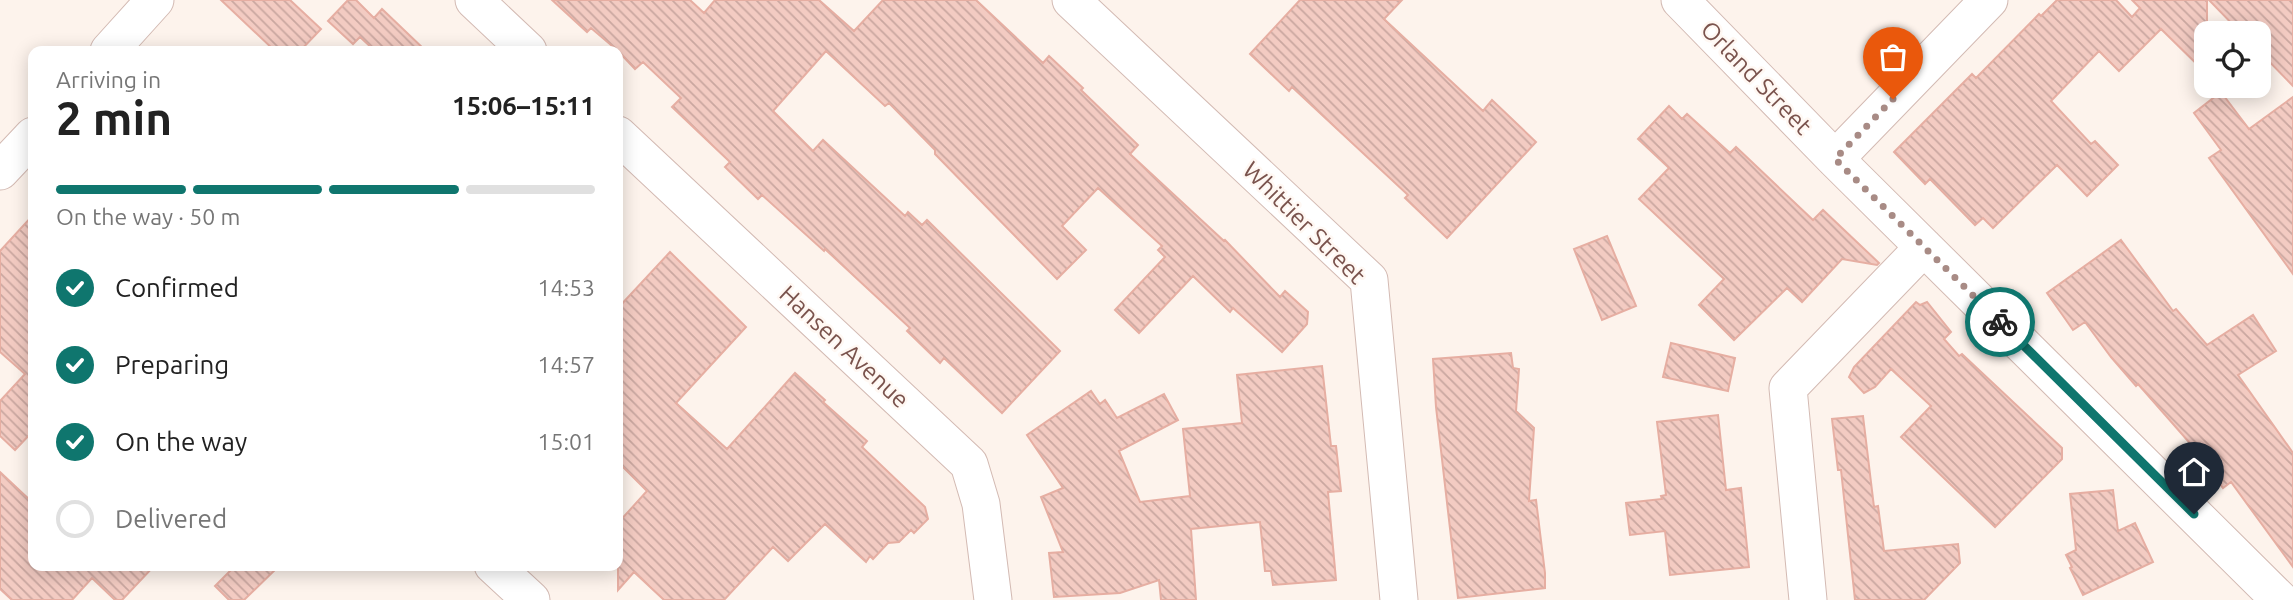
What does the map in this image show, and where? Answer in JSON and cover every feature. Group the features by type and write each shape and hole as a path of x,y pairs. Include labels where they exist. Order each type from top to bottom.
{"street":[{"path":"114,46 155,0"},
{"path":"474,0 523,46"},
{"name":"Whittier Street","path":"1072,0 1369,280 1399,600"},
{"name":"Orland Street","path":"1680,0 1835,159 2280,600"},
{"path":"1835,159 1989,0"},
{"path":"0,172 23,140"},
{"name":"Hansen Avenue","path":"623,140 970,464 981,504 993,600"},
{"path":"1808,600 1788,388 1924,247"},
{"path":"500,571 531,600"}],"building":[{"path":"221,0 290,0 321,29 305,46 270,46"},
{"path":"348,0 356,0 374,18 382,9 421,46 370,46 360,37 353,44 328,21"},
{"path":"552,0 690,0 704,13 715,0 819,0 854,31 883,0 976,0 1043,63 1049,56 1083,88 1081,90 1138,145 1130,154 1225,240 1280,297 1285,291 1308,312 1307,324 1282,352 1233,308 1230,312 1193,276 1139,333 1115,310 1165,257 1158,250 1162,246 1098,188 1062,226 1086,250 1057,279 889,103 885,106 826,51 773,111 813,151 823,140 905,216 908,212 922,225 927,220 1060,351 1002,413 944,358 940,363 907,331 910,328 825,249 824,251 762,195 758,199 725,167 730,162 672,107 681,98 643,62 635,69 623,56 623,46 612,46 591,28 587,32"},
{"path":"1300,0 1402,0 1384,19 1483,111 1492,100 1536,142 1447,238 1405,198 1408,195 1292,87 1289,91 1250,54"},
{"path":"2057,0 2116,0 2132,17 2140,8 2132,0 2207,0 2207,21 2194,21 2194,61 2161,29 2119,71 2099,51 2051,101 2091,144 2095,141 2118,165 2087,196 2057,165 1993,228 1983,218 1975,225 1930,179 1925,184 1894,152 1972,74 1976,78 2039,14 2041,16"},
{"path":"2209,0 2293,0 2293,86 2271,63 2271,21 2229,21"},
{"path":"2293,97 2293,274 2209,158 2221,150 2194,113 2213,98 2226,98 2249,129"},
{"path":"1669,106 1682,119 1687,114 1730,153 1736,147 1813,220 1823,210 1879,263 1877,265 1842,259 1802,302 1787,288 1734,340 1699,305 1724,279 1639,199 1669,168 1638,139"},
{"path":"28,220 28,436 15,450 0,436 0,401 25,374 0,352 0,251"},
{"path":"1607,236 1636,306 1602,320 1574,249"},
{"path":"2121,240 2173,311 2176,309 2207,345 2253,315 2276,351 2238,375 2293,453 2293,567 2231,482 2223,488 2188,441 2138,384 2136,386 2085,322 2073,330 2047,293"},
{"path":"670,252 746,327 676,403 727,449 795,373 867,441 862,447 925,507 928,519 914,533 911,530 899,542 888,543 873,559 870,556 866,562 825,524 788,561 773,547 724,600 664,600 634,572 618,590 618,571 623,571 623,517 647,491 623,467 623,303"},
{"path":"1916,302 1920,305 1927,302 1951,332 1944,339 1959,356 1962,354 2062,448 2062,459 1995,527 1901,437 1931,406 1891,369 1875,387 1864,393 1849,377 1854,367"},
{"path":"1671,343 1735,358 1728,391 1663,377"},
{"path":"1511,353 1513,368 1519,369 1516,411 1534,428 1529,501 1536,500 1545,588 1458,598 1433,359"},
{"path":"1322,366 1331,446 1336,446 1341,491 1328,492 1336,580 1273,585 1271,571 1265,571 1260,522 1191,529 1196,600 1161,600 1159,580 1120,593 1054,597 1049,553 1063,552 1041,497 1063,488 1027,435 1091,391 1100,404 1105,400 1117,418 1164,394 1178,420 1119,451 1140,502 1190,496 1183,429 1242,423 1237,375"},
{"path":"1718,415 1726,490 1741,488 1749,567 1670,575 1665,531 1630,535 1626,503 1662,499 1661,496 1666,495 1657,422"},
{"path":"1863,416 1874,507 1878,506 1884,551 1958,544 1960,563 1924,600 1855,600 1841,470 1838,470 1832,419"},
{"path":"0,472 28,498 28,571 149,571 122,600 115,600 92,578 72,600 12,600 0,589"},
{"path":"2113,490 2118,531 2135,523 2153,562 2083,595 2066,555 2076,550 2070,494"},
{"path":"230,571 274,571 244,600 229,600 215,586"}],"way so far":[{"path":"1893,99 1835,159 2000,322"}],"route":[{"path":"2000,322 2194,514"}]}
